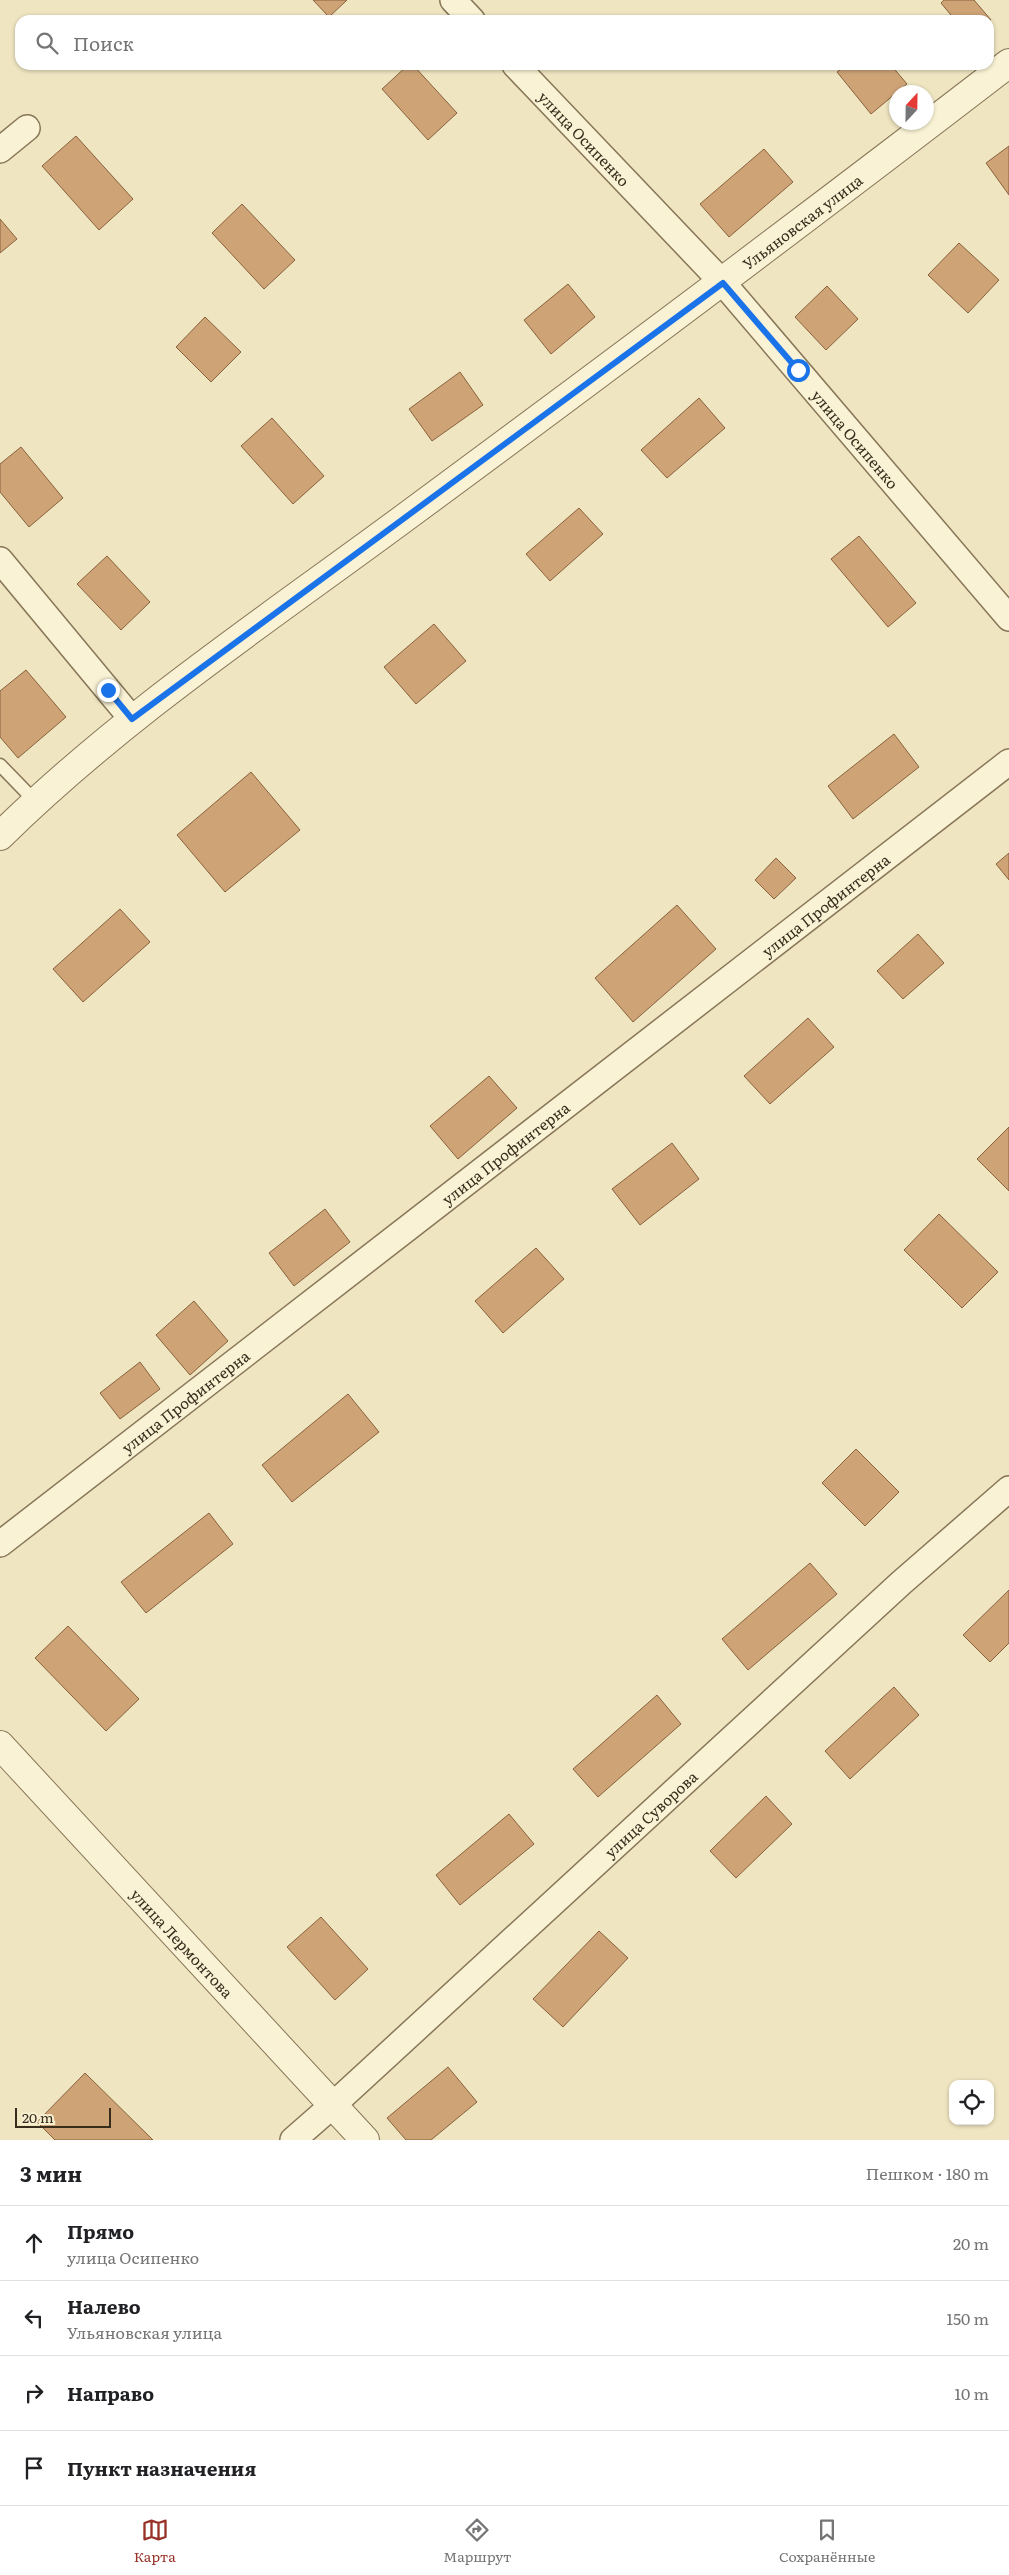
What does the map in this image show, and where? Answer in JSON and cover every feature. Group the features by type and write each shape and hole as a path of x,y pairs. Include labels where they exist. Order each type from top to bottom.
{"street":[{"path":"453,0 467,15"},
{"name":"Ульяновская улица","path":"0,836 35,801 132,719 723,283 1009,63"},
{"name":"улица Осипенко","path":"521,70 723,283 1009,618"},
{"path":"0,150 27,128"},
{"path":"0,560 132,719"},
{"name":"улица Профинтерна","path":"0,1544 1009,762"},
{"name":"улица Суворова","path":"292,2140 333,2105 900,1583 1009,1489"},
{"name":"улица Лермонтова","path":"0,1745 365,2140"}],"lane":[{"path":"0,765 35,801"}],"building":[{"path":"313,0 347,0 331,15 327,15"},
{"path":"944,0 974,0 987,15 951,15 941,3"},
{"path":"403,70 418,70 457,113 428,140 382,89"},
{"path":"840,70 895,70 907,84 889,85 889,99 871,114 837,72"},
{"path":"76,136 133,199 99,230 42,166"},
{"path":"1009,146 1009,195 986,163"},
{"path":"764,149 793,182 729,237 700,204"},
{"path":"242,204 295,260 264,289 212,233"},
{"path":"0,219 17,239 0,253"},
{"path":"959,243 999,280 968,313 928,275"},
{"path":"568,284 595,317 551,354 524,320"},
{"path":"827,286 858,319 826,350 795,317"},
{"path":"205,317 241,352 211,382 176,347"},
{"path":"460,372 483,405 432,441 409,409"},
{"path":"699,398 725,428 667,478 641,450"},
{"path":"272,418 324,476 293,504 241,446"},
{"path":"21,447 63,498 29,527 0,492 0,464"},
{"path":"579,508 603,534 550,581 526,554"},
{"path":"859,536 916,603 888,627 831,559"},
{"path":"107,556 150,602 121,630 77,584"},
{"path":"434,624 466,661 416,704 384,667"},
{"path":"26,670 66,717 18,758 0,737 0,691"},
{"path":"894,734 919,767 853,819 828,786"},
{"path":"251,772 300,830 225,892 177,835"},
{"path":"1009,853 1009,880 996,864"},
{"path":"776,858 796,878 774,899 755,880"},
{"path":"677,905 716,949 633,1022 595,978"},
{"path":"120,909 150,942 83,1002 53,969"},
{"path":"918,934 944,963 903,999 877,971"},
{"path":"808,1018 834,1047 770,1104 744,1076"},
{"path":"489,1076 517,1108 458,1159 430,1126"},
{"path":"1009,1127 1009,1191 977,1159"},
{"path":"672,1143 699,1179 640,1225 612,1189"},
{"path":"325,1209 350,1242 294,1286 269,1253"},
{"path":"939,1214 998,1272 962,1308 904,1250"},
{"path":"536,1248 564,1279 503,1333 475,1301"},
{"path":"194,1301 228,1341 190,1375 156,1335"},
{"path":"140,1362 160,1389 120,1419 100,1393"},
{"path":"348,1394 379,1432 292,1502 262,1465"},
{"path":"856,1449 899,1492 865,1526 822,1483"},
{"path":"209,1513 233,1544 146,1613 121,1582"},
{"path":"810,1563 837,1594 748,1670 722,1639"},
{"path":"1009,1590 1009,1643 990,1662 963,1635"},
{"path":"68,1626 139,1699 106,1731 35,1658"},
{"path":"894,1687 919,1715 850,1779 825,1751"},
{"path":"657,1695 681,1724 598,1797 573,1769"},
{"path":"766,1796 792,1824 736,1878 710,1851"},
{"path":"509,1814 534,1844 460,1905 436,1875"},
{"path":"321,1917 368,1969 335,2000 287,1947"},
{"path":"599,1931 628,1958 563,2027 533,1999"},
{"path":"448,2067 477,2102 431,2140 406,2140 387,2118"},
{"path":"85,2073 153,2140 55,2140 37,2122"}],"route":[{"path":"108,690 132,719 723,283 798,370"}]}
